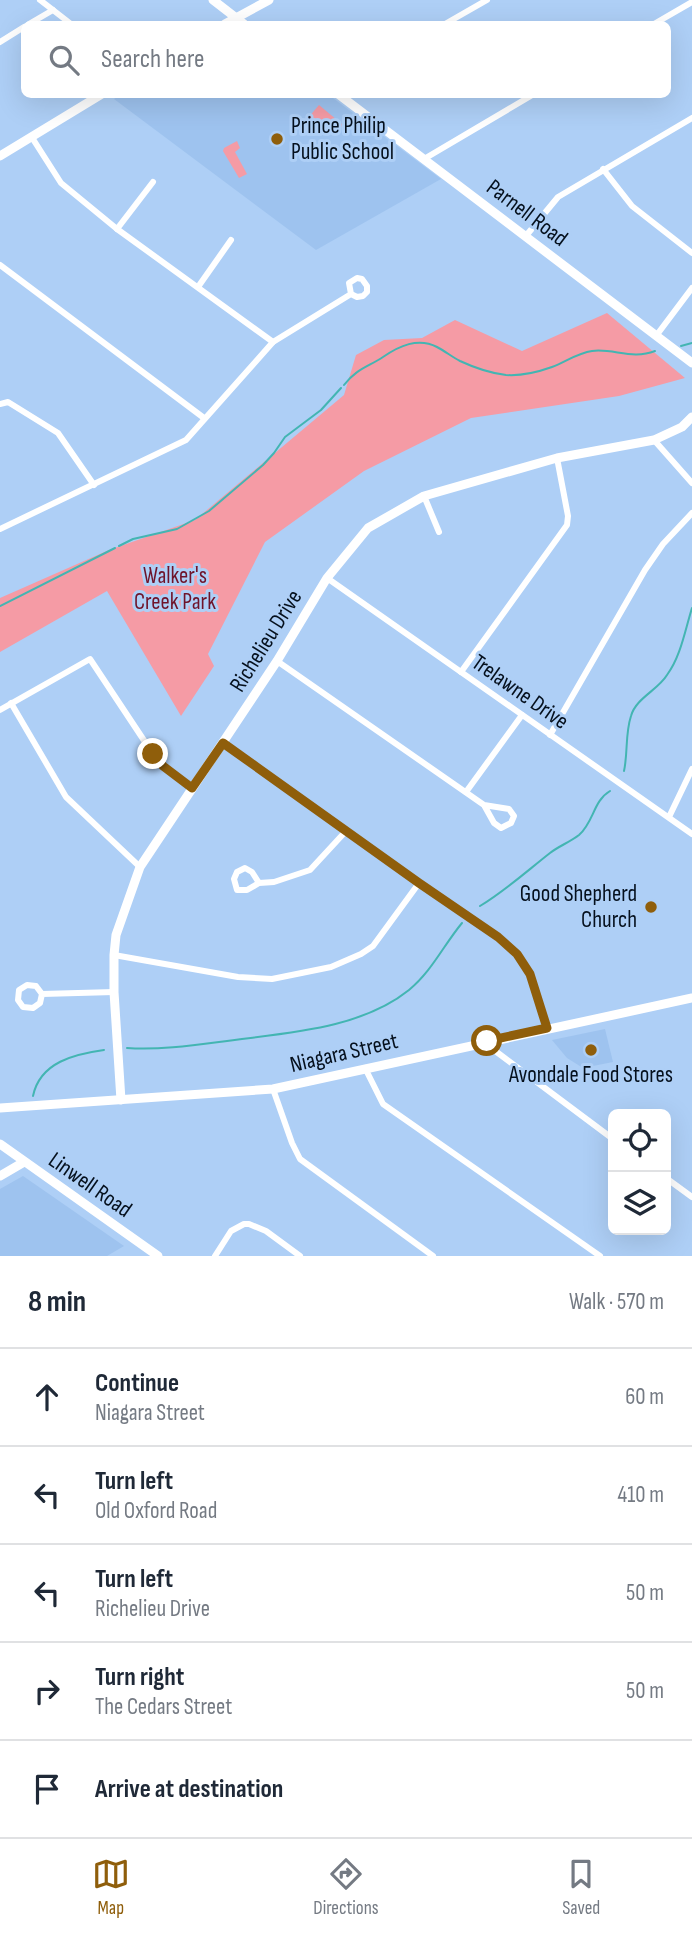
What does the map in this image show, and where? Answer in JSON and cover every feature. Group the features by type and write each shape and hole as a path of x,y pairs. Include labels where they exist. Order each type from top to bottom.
{"street":[{"path":"40,0 67,21"},
{"path":"213,0 241,21 270,0"},
{"path":"450,21 487,0"},
{"path":"659,21 692,2"},
{"path":"34,21 53,10"},
{"path":"0,42 21,29"},
{"path":"0,156 95,98"},
{"name":"Parnell Road","path":"343,98 692,363"},
{"path":"424,159 527,98"},
{"path":"525,237 558,197 692,118"},
{"path":"31,136 61,183 117,229 273,342"},
{"path":"603,169 632,206 692,253"},
{"path":"117,229 153,183"},
{"path":"198,287 231,240"},
{"path":"0,265 204,418"},
{"path":"0,276 9,271"},
{"path":"656,336 692,288"},
{"path":"0,529 186,440 273,342 351,294"},
{"path":"0,404 8,402 58,433 94,485"},
{"name":"Richelieu Drive","path":"121,1100 114,955 116,935 140,867 277,661 327,578 368,528 424,496 557,458 654,440 681,427 692,417"},
{"path":"654,440 692,483"},
{"path":"461,671 567,526 568,516 557,458"},
{"path":"424,496 439,532"},
{"path":"551,735 645,570 663,544 690,517"},
{"name":"Trelawne Drive","path":"327,578 692,834"},
{"path":"0,710 90,659 153,754 163,766 192,788"},
{"path":"277,661 484,805 494,823 501,828 511,823 514,816 509,809 484,805"},
{"path":"11,703 66,797 140,867"},
{"path":"466,792 522,715"},
{"path":"223,743 498,937 517,954 530,974 547,1028"},
{"path":"669,817 692,769"},
{"path":"259,883 274,882 310,870 346,831"},
{"path":"114,955 238,977 272,979 331,967 373,946 419,883"},
{"path":"41,994 114,992"},
{"name":"Niagara Street","path":"0,1108 273,1089 692,998"},
{"path":"487,1041 494,1050 608,1135"},
{"path":"365,1068 383,1104 600,1256"},
{"path":"273,1089 300,1159 433,1256"},
{"name":"Linwell Road","path":"2,1144 158,1256"},
{"path":"0,1176 24,1162"},
{"path":"671,1182 692,1197"},
{"path":"215,1256 232,1231 244,1224 265,1231 300,1256"}],"shaded area":[{"name":"Prince Philip Public School","path":"333,98 441,179 316,250 114,99"},
{"path":"605,1029 613,1062 583,1068 567,1058 552,1040"},
{"path":"23,1176 124,1246 107,1256 0,1256 0,1189"}],"green space":[{"path":"319,105 343,125 337,132 326,123 321,128 308,118"},
{"path":"237,141 240,148 235,152 247,174 239,178 223,151"},
{"name":"Walker's Creek Park","path":"607,313 685,378 619,396 471,418 364,471 265,542 208,654 214,666 181,716 107,591 0,652 0,598 109,550 195,520 344,395 356,355 384,340 422,338 455,320 522,351"}],"waterway":[{"path":"344,385 358,372 389,353 416,343 430,344 471,366 506,375 541,370 592,351 630,354 655,351"},
{"path":"681,346 692,343"},
{"path":"119,546 133,539 177,529 209,511 263,465 285,437 321,410 341,388"},
{"path":"0,606 115,548"},
{"path":"624,771 631,716 642,699 672,668 692,608"},
{"path":"480,906 553,851 579,835 600,800 610,791"},
{"path":"127,1048 185,1046 292,1032 343,1022 366,1014 389,1004 417,983 462,923"},
{"path":"33,1096 43,1075 60,1062 104,1050"}],"place":[{"name":"Prince Philip Public School","path":"277,139"},
{"name":"Good Shepherd Church","path":"651,907"},
{"name":"Avondale Food Stores","path":"591,1050"}],"route":[{"path":"153,754 163,766 192,788 223,743 498,937 517,954 530,974 547,1028 487,1041"}]}
